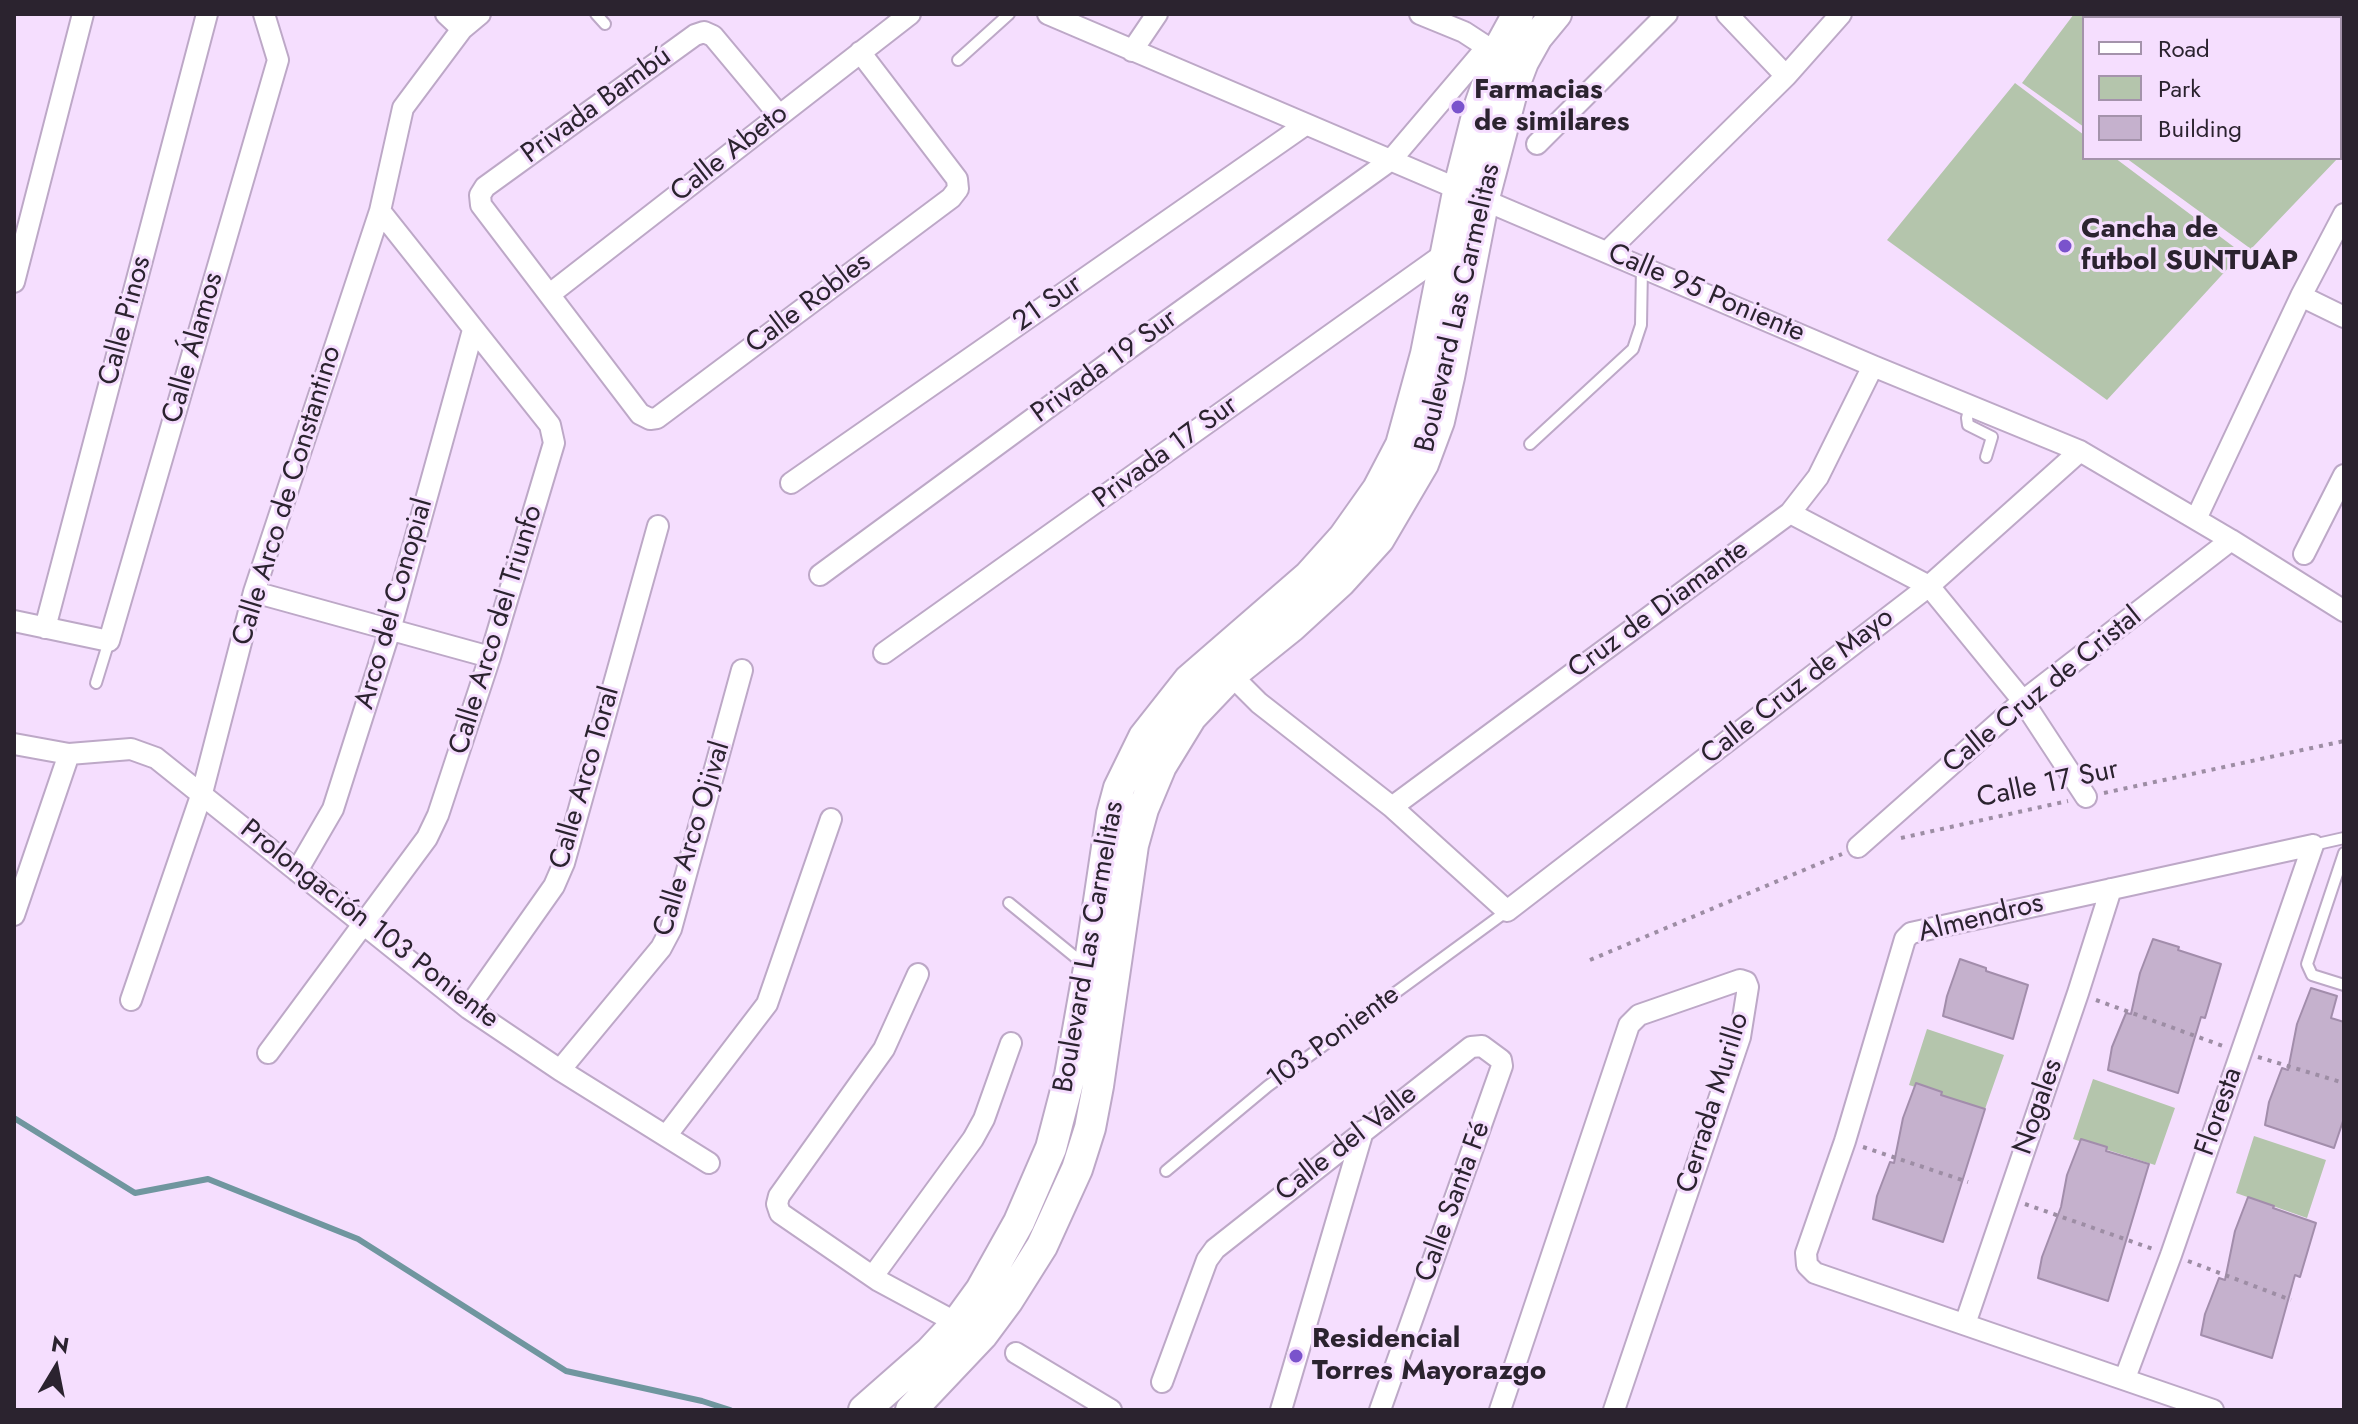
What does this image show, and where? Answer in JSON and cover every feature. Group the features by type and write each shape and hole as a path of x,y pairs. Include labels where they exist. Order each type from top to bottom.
{"main road":[{"name":"Boulevard Las Carmelitas","path":"864,1410 930,1352 957,1323 1000,1260 1051,1148 1070,1075 1112,814 1119,788 1144,737 1231,675 1340,582 1379,539 1423,464 1439,421 1472,192 1479,108 1494,46 1518,14"},
{"name":"Boulevard Las Carmelitas","path":"911,1410 982,1335 1008,1300 1042,1246 1077,1169 1090,1128 1098,1086 1133,845 1189,680 1309,576 1344,537 1378,489 1401,445 1415,400 1447,252 1509,104 1523,62 1537,37 1556,14"}],"street":[{"path":"14,282 83,14"},
{"name":"Calle Pinos","path":"45,628 207,14"},
{"name":"Calle Álamos","path":"109,641 278,60 264,14"},
{"path":"446,14 462,29"},
{"name":"Calle Arco de Constantino","path":"131,1000 202,793 254,592 380,211 403,108 462,29 480,14"},
{"name":"Calle Abeto","path":"550,294 910,14"},
{"name":"Calle 95 Poniente","path":"1048,14 1305,125 1472,192 1873,366 2080,451 2344,611"},
{"path":"1132,51 1157,14"},
{"path":"1420,14 1494,46"},
{"path":"1537,144 1667,14"},
{"path":"1727,14 1786,76"},
{"path":"1608,251 1786,76 1841,14"},
{"name":"Privada Bambú","path":"550,294 481,205 480,195 485,187 695,35 704,32 713,36 779,115"},
{"name":"Privada 19 Sur","path":"820,575 1391,160 1494,46"},
{"name":"Calle Robles","path":"550,294 640,414 650,419 657,418 951,198 958,189 957,179 860,52"},
{"name":"21 Sur","path":"791,483 1305,125"},
{"name":"Calle Arco del Triunfo","path":"268,1053 427,838 438,815 490,657 554,443 550,425 380,211"},
{"path":"2196,519 2301,296 2344,214"},
{"name":"Privada 17 Sur","path":"884,653 1447,252"},
{"path":"2301,296 2344,317"},
{"name":"Arco del Conopial","path":"297,871 333,809 390,630 473,330"},
{"name":"Cruz de Diamante","path":"1392,807 1790,513 1818,477 1873,366"},
{"name":"Calle Cruz de Mayo","path":"1507,911 1929,586 2080,451"},
{"path":"2304,554 2344,475"},
{"path":"1790,513 1929,586 2023,701 2086,797"},
{"name":"Calle Arco Toral","path":"468,1008 554,886 564,863 658,526"},
{"name":"Calle Cruz de Cristal","path":"1858,847 2023,701 2231,540"},
{"path":"254,592 490,657"},
{"path":"14,621 109,641"},
{"name":"Calle Arco Ojival","path":"560,1070 661,948 671,929 742,670"},
{"path":"1231,675 1259,703 1392,807 1507,911"},
{"name":"Prolongación 103 Poniente","path":"14,744 69,754 120,748 142,751 156,758 468,1008 709,1163"},
{"path":"14,915 69,754"},
{"path":"666,1136 767,1004 831,819"},
{"name":"Almendros","path":"1965,1324 1815,1273 1807,1265 1806,1253 1845,1141 1905,939 1911,933 2313,845"},
{"name":"Floresta","path":"2125,1378 2171,1255 2313,845"},
{"name":"Nogales","path":"1965,1324 2111,889"},
{"path":"918,974 884,1049 779,1196 777,1204 780,1213 873,1276 957,1323"},
{"name":"Cerrada Murillo","path":"1500,1410 1629,1025 1639,1015 1740,980 1746,982 1748,987 1740,1037 1614,1410"},
{"path":"873,1276 973,1139 984,1119 1011,1043"},
{"name":"Calle del Valle","path":"1162,1382 1207,1260 1215,1249 1471,1047 1482,1046"},
{"name":"Calle Santa Fé","path":"1380,1410 1502,1066 1501,1060 1482,1046"},
{"path":"1281,1410 1363,1131"},
{"path":"1965,1324 2125,1378 2205,1409"},
{"path":"1016,1353 1111,1410"}],"lane":[{"path":"596,14 605,24"},
{"path":"958,60 1009,14"},
{"path":"1530,444 1633,349 1641,325 1642,267"},
{"path":"1970,406 1968,425 1992,437 1986,457"},
{"name":"Calle Álamos","path":"96,683 109,641"},
{"name":"Almendros","path":"2313,845 2344,838"},
{"path":"2344,853 2307,964 2312,975 2344,985"},
{"path":"1009,903 1089,968"},
{"name":"103 Poniente","path":"1166,1171 1268,1086 1507,911"}],"path":[{"name":"Calle 17 Sur","path":"1590,960 1858,847 2344,741"},
{"path":"2078,993 2240,1052 2344,1083"},
{"path":"1845,1141 1968,1182"},
{"path":"2008,1198 2291,1300"}],"green space":[{"path":"2074,14 2244,16 2082,16 2082,126 2022,83"},
{"name":"Cancha de futbol SUNTUAP","path":"2015,83 2082,133 2082,160 2118,160 2242,253 2107,400 1887,240"},
{"name":"Cancha de futbol SUNTUAP","path":"2129,160 2336,160 2251,249"},
{"path":"1927,1029 2004,1055 1985,1109 1909,1085"},
{"path":"2093,1079 2175,1108 2155,1165 2073,1139"},
{"path":"2254,1136 2326,1160 2307,1218 2236,1193"}],"building":[{"path":"2153,939 2221,964 2178,1093 2108,1070 2112,1047 2126,1013 2131,1014 2140,973"},
{"path":"1960,959 2028,985 2013,1039 1943,1016"},
{"path":"2311,988 2337,996 2331,1018 2344,1022 2344,1118 2334,1148 2265,1125 2269,1102 2282,1068 2288,1070 2297,1024"},
{"path":"1916,1083 1942,1092 1941,1095 1985,1109 1943,1242 1873,1219 1877,1196 1890,1162 1894,1163 1903,1118"},
{"path":"2081,1139 2107,1147 2106,1151 2149,1164 2108,1301 2038,1278 2042,1257 2061,1207 2067,1175"},
{"path":"2248,1197 2316,1223 2300,1277 2295,1275 2272,1358 2201,1335 2205,1314 2219,1278 2225,1280 2235,1231"}],"waterway":[{"path":"14,1118 135,1193 208,1179 358,1239 566,1371 730,1410"}],"place":[{"name":"Farmacias de similares","path":"1458,107"},
{"name":"Cancha de futbol SUNTUAP","path":"2065,246"},
{"name":"Residencial Torres Mayorazgo","path":"1296,1356"}]}
